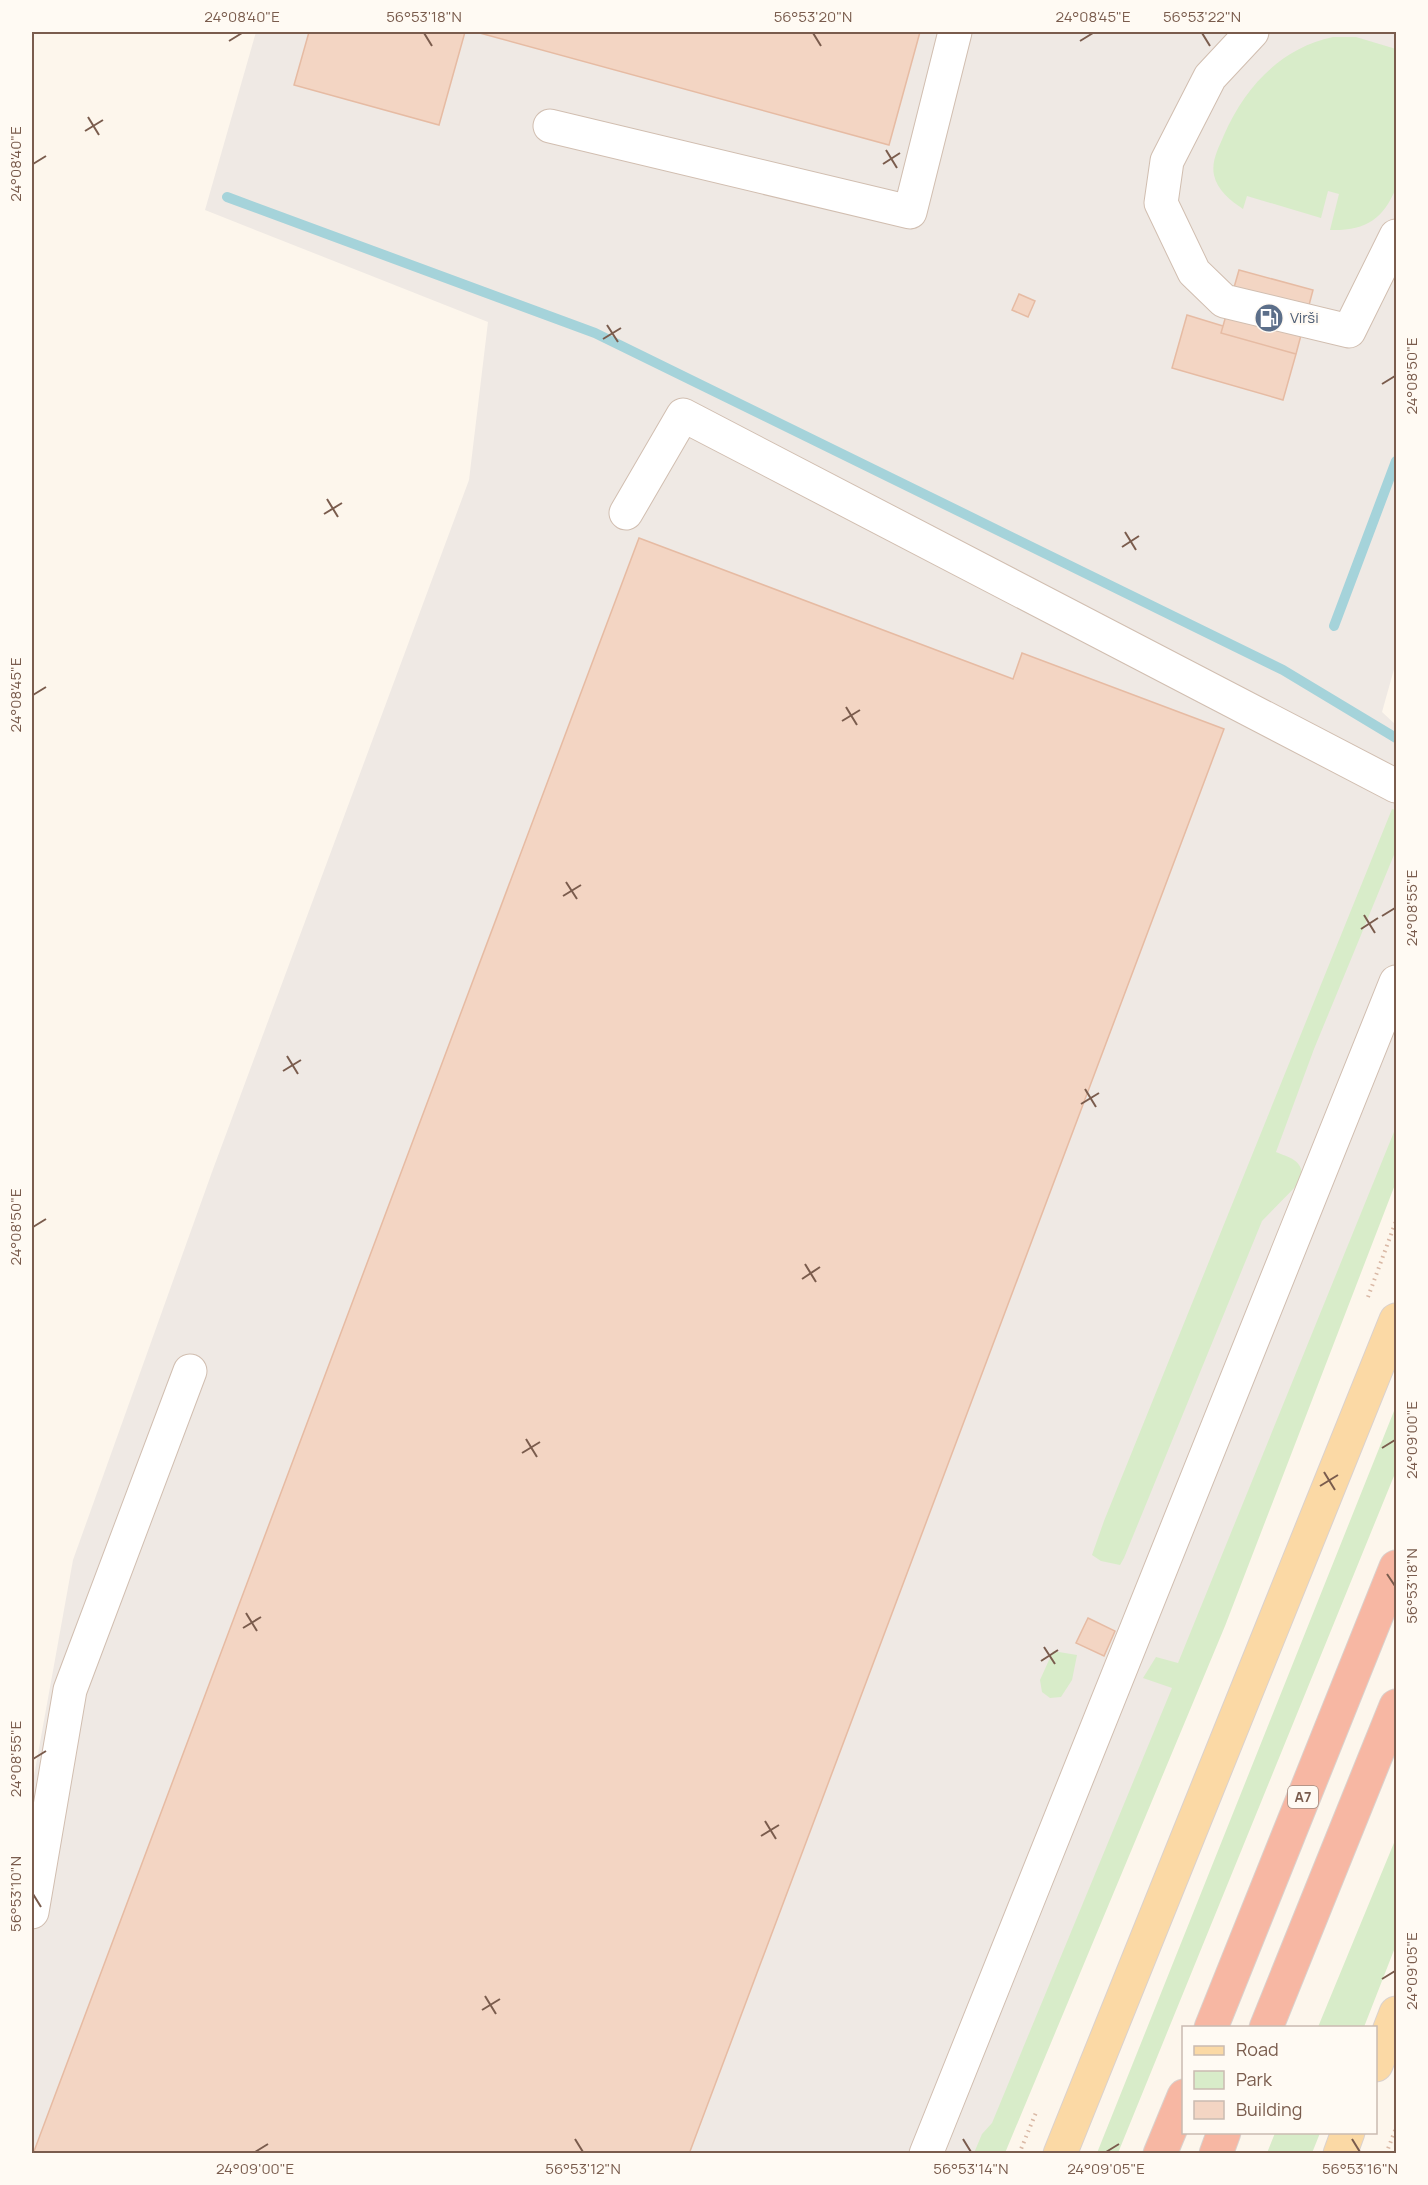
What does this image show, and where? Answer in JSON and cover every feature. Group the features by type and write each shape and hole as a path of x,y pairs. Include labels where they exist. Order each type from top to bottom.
{"highway":[{"name":"A7","path":"1212,2026 1396,1567"},
{"path":"1267,2026 1396,1706"},
{"path":"1160,2154 1182,2101"},
{"path":"1216,2154 1224,2134"}],"main road":[{"path":"1060,2154 1396,1320"},
{"path":"1377,2062 1396,2013"},
{"path":"1340,2154 1348,2134"}],"lane":[{"path":"550,126 910,212 955,32"},
{"path":"1252,32 1210,77 1167,161 1161,203 1194,272 1224,301 1349,331 1396,236"},
{"path":"626,513 683,415 1396,786"},
{"path":"926,2154 1396,982"},
{"path":"32,1912 70,1690 190,1371"}],"path":[{"path":"1386,2154 1396,2128"}],"shaded area":[{"path":"256,32 1396,32 1396,662 1382,712 1396,725 1396,1159 990,2153 32,2154 32,1787 73,1560 212,1172 469,480 488,322 205,210"}],"green space":[{"path":"1333,37 1356,37 1396,49 1396,188 1391,199 1379,216 1363,226 1342,230 1330,230 1339,194 1328,191 1321,218 1247,196 1243,209 1221,190 1213,170 1216,154 1233,117 1254,86 1281,60 1314,42"},
{"path":"1392,809 1396,810 1396,850 1314,1049 1276,1152 1291,1158 1298,1164 1301,1168 1302,1180 1262,1221 1124,1558 1120,1565 1101,1561 1092,1555 1104,1521"},
{"path":"1396,1127 1396,1182 1225,1626 1005,2153 974,2153 982,2134 992,2123 1172,1688 1143,1678 1156,1657 1178,1663"},
{"path":"1396,1406 1396,1471 1118,2153 1097,2153"},
{"path":"1053,1651 1077,1655 1072,1680 1061,1697 1050,1698 1042,1692 1040,1680"},
{"path":"1396,1838 1396,1945 1364,2026 1318,2026"},
{"path":"1274,2134 1320,2134 1312,2153 1267,2153"}],"building":[{"path":"309,32 465,32 439,125 294,85"},
{"path":"476,32 920,32 889,145"},
{"path":"1239,270 1313,290 1296,354 1221,333"},
{"path":"1019,294 1035,301 1028,317 1012,310"},
{"path":"1187,315 1223,326 1221,333 1296,354 1283,400 1172,368"},
{"path":"639,538 1013,679 1022,653 1224,729 689,2154 33,2154"},
{"path":"1088,1618 1115,1631 1104,1656 1076,1643"}],"waterway":[{"path":"227,197 595,333 1283,670 1396,738"},
{"path":"1334,626 1396,461"}],"place":[{"name":"Virši","path":"1269,318"}]}
